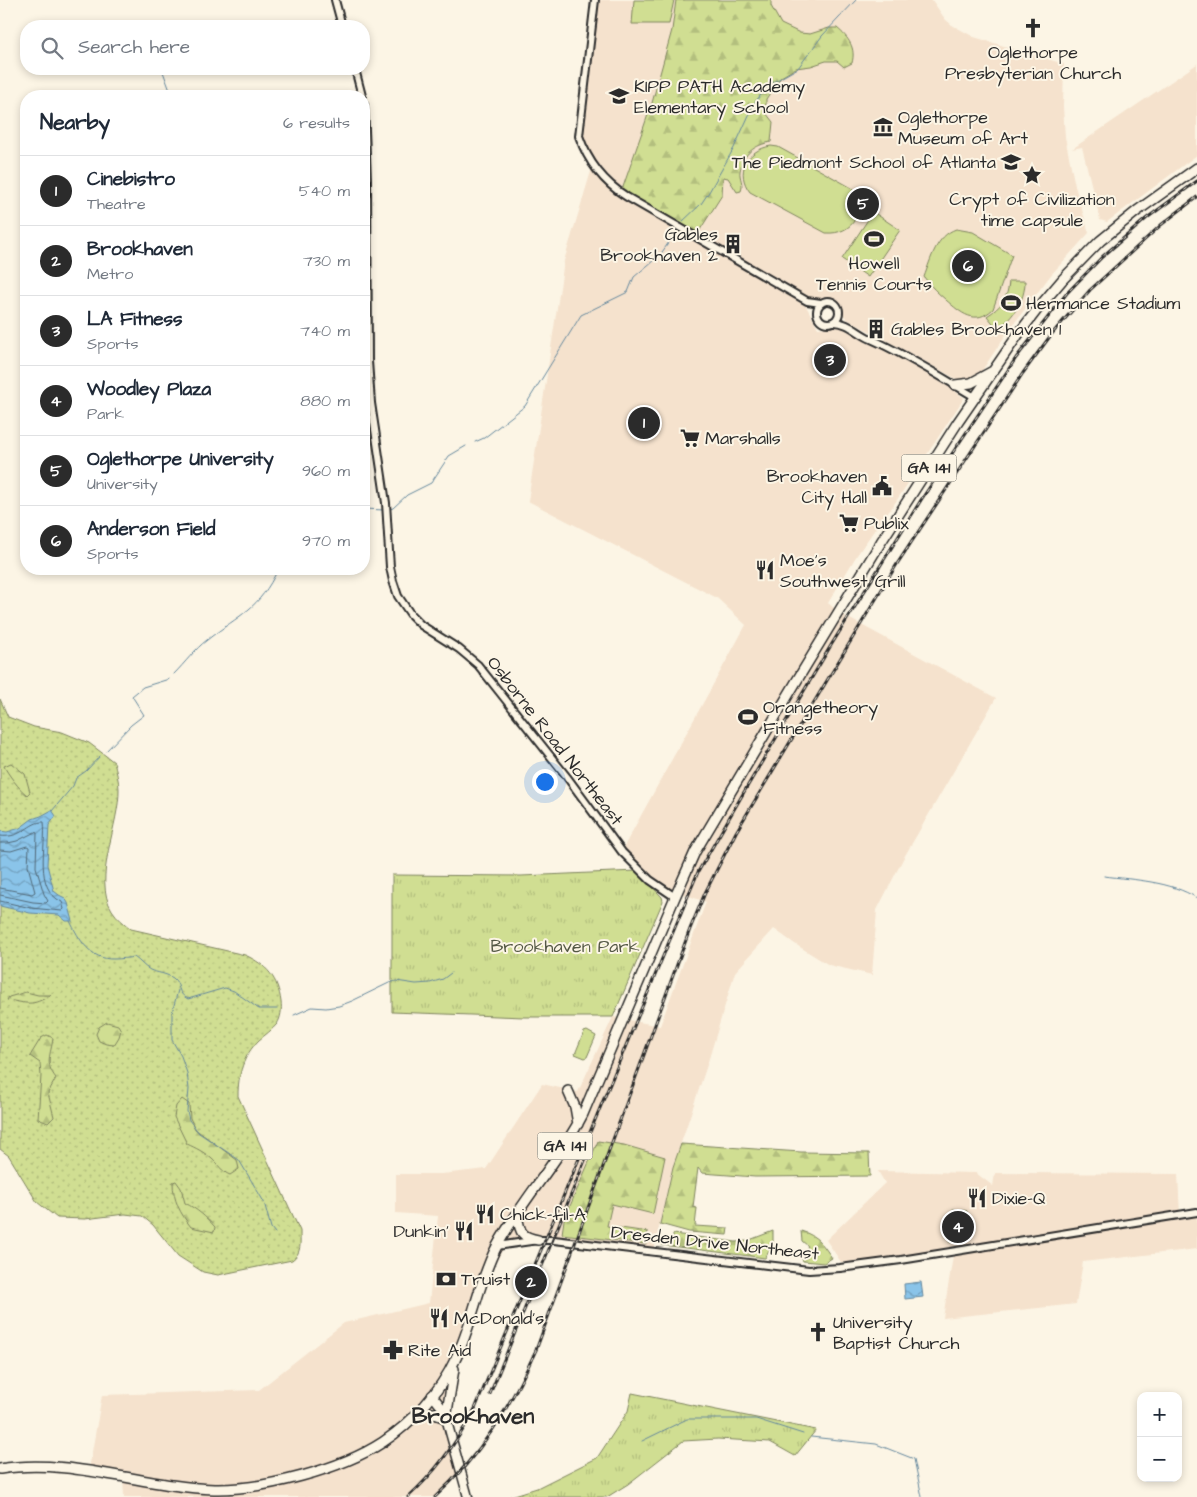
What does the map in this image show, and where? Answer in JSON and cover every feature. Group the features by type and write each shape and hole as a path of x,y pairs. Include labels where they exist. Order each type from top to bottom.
{"highway":[{"name":"GA 141","path":"0,1469 28,1466 91,1472 173,1486 214,1489 242,1488 270,1484 304,1475 354,1457 385,1440 417,1413 446,1378 456,1359 497,1246 572,1136 578,1124 674,897 696,852 881,542 975,397 1040,306 1094,247 1137,211 1197,168"},
{"path":"955,385 971,383 993,371"},
{"path":"568,1091 576,1107 578,1124"},
{"path":"517,1215 522,1233 529,1238 538,1240"},
{"path":"417,1413 432,1413 446,1418 456,1359"}],"main road":[{"path":"432,1395 446,1418 468,1497"}],"street":[{"path":"334,0 340,20"},
{"path":"595,0 579,136 592,164 610,186 748,268 810,302 817,310"},
{"path":"357,75 360,90"},
{"path":"810,302 831,302 837,306 844,320 873,337 876,341"},
{"path":"821,303 817,310 817,316 822,322 842,322 975,397"},
{"path":"833,322 839,313"},
{"name":"Osborne Road Northeast","path":"370,383 373,418 388,521 390,567 398,596 421,625 459,649 478,665 567,777 622,852 650,880 674,897"},
{"name":"Dresden Drive Northeast","path":"497,1246 538,1240 564,1241 809,1270 901,1260 1197,1212"}],"shaded area":[{"path":"599,0 932,0 945,19 974,37 1064,64 1063,107 1065,137 1075,186 1089,233 1050,276 1009,330 971,387 847,319 839,305 833,300 818,301 812,299 622,190 595,161 581,134"},
{"path":"1197,64 1197,155 1107,222 1100,220 1082,147 1072,149"},
{"path":"592,168 623,196 698,239 806,306 818,328 839,326 909,362 947,385 964,398 891,509 857,555 828,603 841,614 996,698 903,859 877,910 872,975 829,965 774,929 735,972 673,1167 653,1254 617,1251 563,1241 555,1244 504,1247 473,1306 447,1414 461,1472 435,1497 124,1497 123,1478 89,1469 102,1395 259,1390 344,1323 429,1303 438,1216 396,1213 396,1174 442,1174 486,1169 542,1084 578,1092 613,1017 660,1026 706,902 663,887 622,850 746,625 717,598 528,501 564,261"},
{"path":"878,1171 976,1173 993,1186 995,1173 1178,1174 1180,1216 1197,1213 1197,1249 1083,1262 1076,1304 943,1318 953,1256 875,1264 841,1262 826,1240 885,1183"}],"green space":[{"path":"634,0 674,0 669,24 632,24"},
{"path":"676,0 771,0 771,6 781,24 800,33 810,34 829,28 837,28 851,44 853,53 852,63 844,67 837,61 826,61 796,68 781,77 766,99 766,113 773,122 771,142 755,148 744,159 740,171 741,191 737,192 728,178 723,177 722,195 698,233 622,190 652,103 672,30"},
{"path":"771,146 778,147 852,188 858,205 855,220 850,226 835,233 826,233 750,192 743,177 746,163 755,152"},
{"name":"Howell Tennis Courts","path":"873,212 900,230 868,277 842,259"},
{"path":"956,229 973,232 1012,255 993,309 980,317 968,316 957,309 934,289 924,277 939,243 949,232"},
{"name":"Hermance Stadium","path":"1009,281 1025,281 1023,295 1013,314 998,329 987,316 1003,302"},
{"path":"0,699 8,717 34,727 62,732 89,743 114,762 119,786 118,803 108,851 105,883 107,897 112,910 118,918 131,929 245,955 259,963 274,979 281,1002 279,1019 277,1024 259,1040 245,1059 240,1073 238,1096 300,1231 299,1251 292,1260 218,1275 203,1272 178,1256 153,1225 142,1216 125,1214 85,1219 57,1218 37,1202 9,1156 0,1149"},
{"path":"11,763 25,774 30,792 27,795 4,766"},
{"name":"Brookhaven Park","path":"637,871 662,897 663,901 613,1017 524,1017 392,1012 392,875 521,876"},
{"path":"26,992 38,995 51,995 34,1003 7,1000 9,997"},
{"path":"107,1022 118,1025 121,1030 114,1045 99,1041 96,1034 99,1027"},
{"path":"587,1031 596,1036 585,1058 575,1054 584,1032"},
{"path":"47,1035 53,1038 49,1063 52,1073 56,1078 48,1093 54,1117 48,1123 38,1119 40,1063 30,1056 41,1038"},
{"path":"182,1099 189,1104 190,1118 195,1129 237,1160 239,1169 230,1175 227,1174 206,1154 187,1144 174,1117 176,1106"},
{"path":"598,1141 624,1145 665,1157 653,1214 612,1204 607,1226 648,1232 646,1244 562,1234 564,1220"},
{"path":"681,1144 801,1152 869,1153 870,1176 755,1177 702,1173 698,1168 693,1207 697,1208 695,1226 728,1228 727,1235 689,1232 660,1224 673,1167"},
{"path":"176,1181 181,1188 185,1203 215,1227 214,1232 191,1227 187,1222 180,1211 173,1189 173,1182"},
{"path":"953,1209 967,1211 963,1243 949,1242"},
{"path":"773,1231 773,1245 765,1258 662,1245 664,1238 673,1240 673,1234 736,1242 747,1241"},
{"path":"801,1231 816,1238 832,1258 824,1263 803,1261 801,1257 808,1246 802,1241"},
{"path":"632,1393 816,1430 795,1456 770,1442 718,1439 683,1441 628,1484 607,1497 508,1497 537,1488 597,1458 628,1411"}],"water":[{"path":"52,810 56,816 49,825 47,865 54,891 65,898 73,921 66,921 59,915 30,913 0,906 0,831 7,832 20,828 32,819"},
{"path":"921,1282 923,1297 905,1299 904,1284"}],"waterway":[{"path":"682,222 701,204 709,192 734,148 755,102 770,84 798,68 822,36 856,0"},
{"path":"164,75 170,90"},
{"path":"475,442 484,438 525,406 581,315 628,292 634,277 660,255 674,235"},
{"path":"390,509 407,495 431,483 449,456 466,446"},
{"path":"370,509 384,510"},
{"path":"174,674 203,644 256,603 264,594 275,575"},
{"path":"106,751 131,725 144,715 132,696 143,687 169,679"},
{"path":"52,811 73,786 76,778 86,771 100,756"},
{"path":"1104,876 1164,885 1187,892 1197,898"},
{"path":"70,921 86,947 98,956 119,959 134,957 150,970 173,978 184,997 188,999 225,988 234,991 259,1009 277,1009"},
{"path":"294,1015 312,1007 326,1008 339,1006 396,981 416,984 430,983 443,979 451,973"},
{"path":"178,990 172,1013 172,1040 181,1056 187,1073 189,1089 187,1111 189,1120 199,1133 239,1160 264,1202 271,1228 275,1233"},
{"path":"642,1441 687,1419 756,1419 803,1434"},
{"path":"811,1437 876,1444 914,1459 922,1497"}],"railway":[{"path":"408,1497 445,1456 475,1409 698,872 830,647 921,500 1016,358 1067,293 1102,257 1147,218 1197,181"},
{"path":"435,1497 467,1464 493,1429 516,1391 536,1350 690,929 705,893 736,832 897,564 1023,373 1051,335 1090,290 1161,225 1197,197"},
{"path":"490,1394 588,1153"}],"place":[{"name":"Oglethorpe Presbyterian Church","path":"1033,28"},
{"name":"KIPP PATH Academy Elementary School","path":"619,96"},
{"name":"Oglethorpe Museum of Art","path":"883,127"},
{"name":"The Piedmont School of Atlanta","path":"1011,162"},
{"name":"Crypt of Civilization time capsule","path":"1032,175"},
{"name":"Oglethorpe University","path":"863,204"},
{"name":"Howell Tennis Courts","path":"874,239"},
{"name":"Gables Brookhaven 2","path":"733,244"},
{"name":"Anderson Field","path":"968,266"},
{"name":"Hermance Stadium","path":"1011,303"},
{"name":"Gables Brookhaven 1","path":"876,329"},
{"name":"LA Fitness","path":"830,360"},
{"name":"Cinebistro","path":"644,423"},
{"name":"Marshalls","path":"690,438"},
{"name":"Brookhaven City Hall","path":"882,486"},
{"name":"Publix","path":"849,523"},
{"name":"Moe's Southwest Grill","path":"765,570"},
{"name":"Orangetheory Fitness","path":"748,717"},
{"name":"Dixie-Q","path":"977,1198"},
{"name":"Chick-fil-A","path":"485,1214"},
{"name":"Woodley Plaza","path":"958,1227"},
{"name":"Dunkin'","path":"464,1231"},
{"name":"Truist","path":"446,1279"},
{"name":"Brookhaven","path":"531,1282"},
{"name":"McDonald's","path":"439,1318"},
{"name":"University Baptist Church","path":"818,1332"},
{"name":"Rite Aid","path":"393,1350"}],"district":[{"name":"Brookhaven","path":"473,1416"}]}
